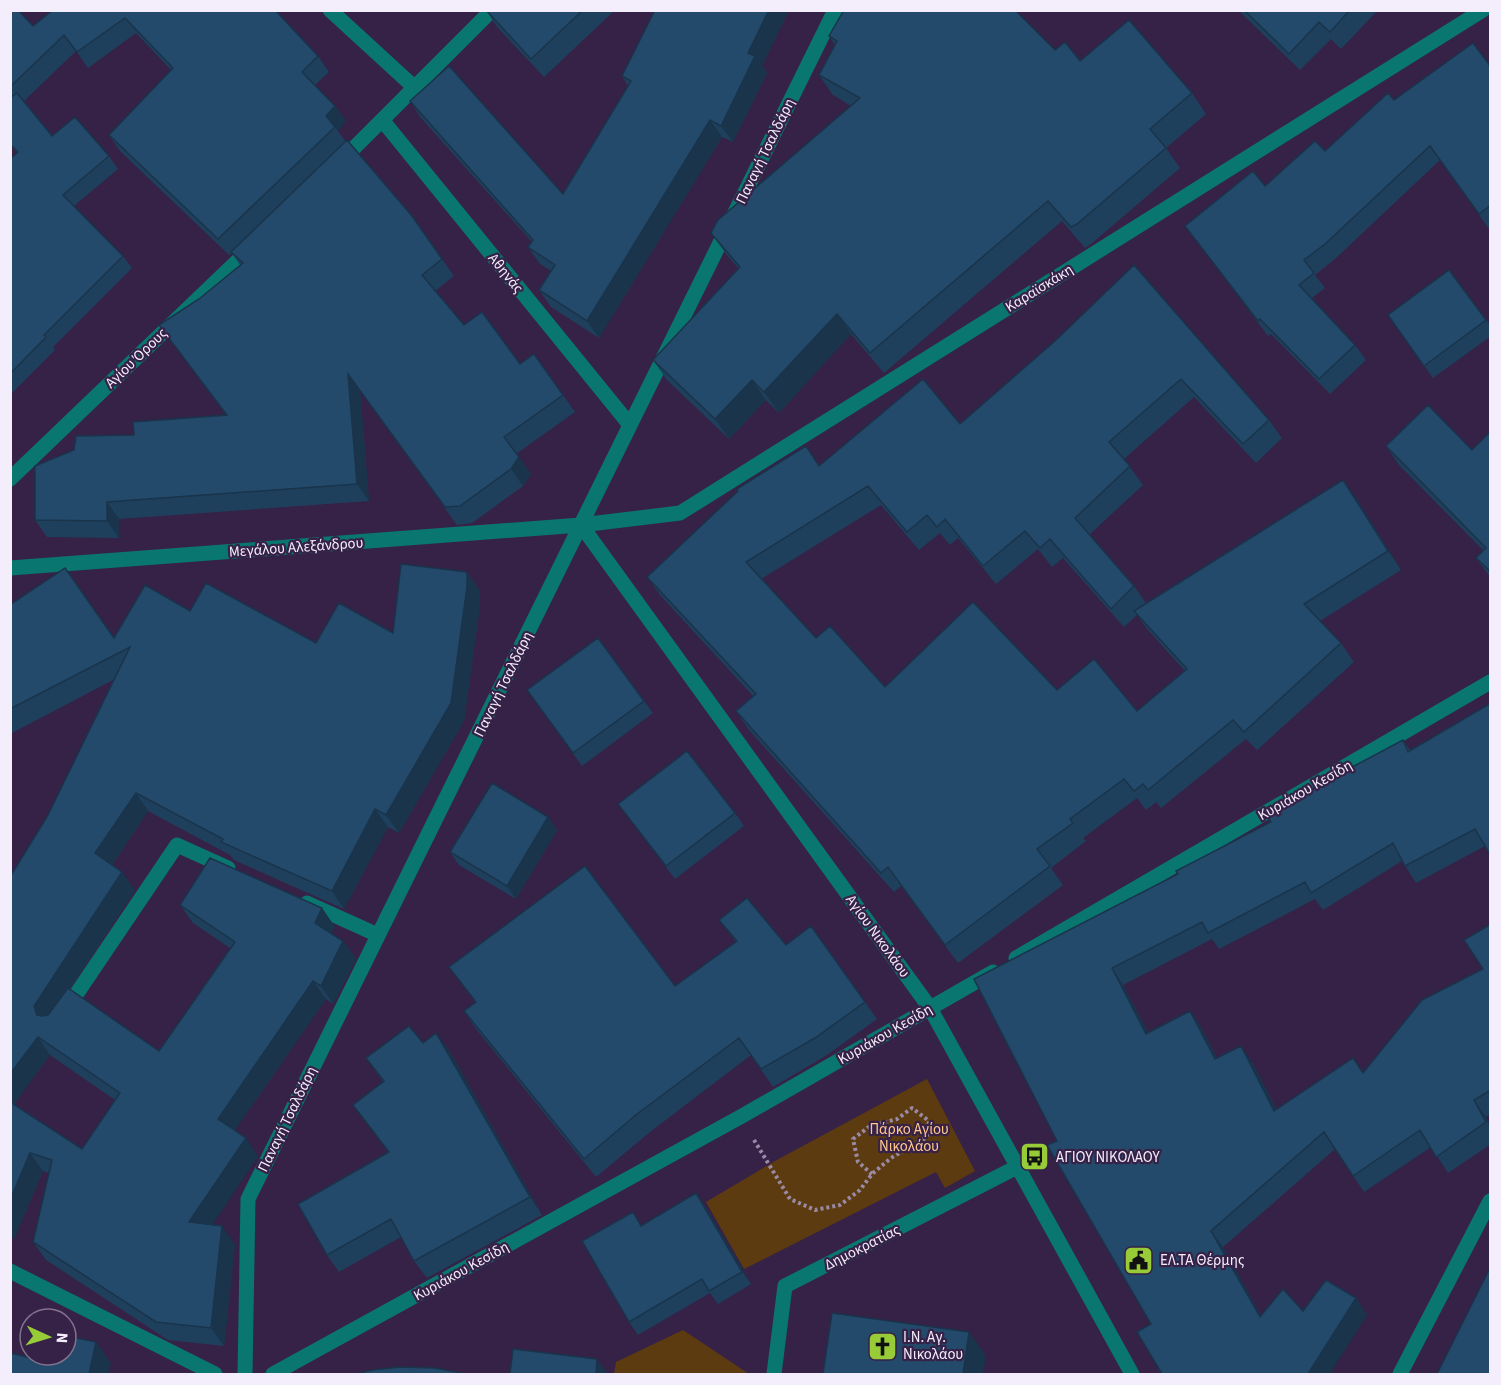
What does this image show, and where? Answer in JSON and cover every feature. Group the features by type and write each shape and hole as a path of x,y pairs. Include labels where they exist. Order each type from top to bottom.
{"street":[{"path":"330,10 415,88"},
{"path":"332,170 492,10"},
{"name":"Παναγή Τσαλδάρη","path":"245,1374 248,1199 835,10"},
{"name":"Καραϊσκάκη","path":"581,525 680,513 1482,10"},
{"name":"Αθηνάς","path":"383,121 630,425"},
{"name":"Αγίου Όρους","path":"10,479 264,235"},
{"name":"Μεγάλου Αλεξάνδρου","path":"10,568 581,525"},
{"name":"Αγίου Νικολάου","path":"581,525 930,1008 1132,1374"},
{"name":"Κυριάκου Κεσίδη","path":"273,1374 742,1116 1491,682"},
{"path":"56,1025 177,845 241,874"},
{"path":"294,897 378,935"},
{"name":"Δημοκρατίας","path":"774,1374 785,1286 1017,1167"},
{"path":"1400,1374 1491,1201"},
{"path":"10,1271 215,1374"}],"path":[{"path":"759,1148 790,1199 815,1210 840,1205 860,1190 872,1174 901,1152 927,1137 929,1121 912,1108 897,1119 870,1126 853,1139 858,1162 872,1174"}],"green space":[{"name":"Πάρκο Αγίου Νικολάου","path":"927,1079 975,1171 945,1188 936,1172 744,1269 706,1202 775,1161"},
{"path":"683,1330 749,1374 614,1374 616,1362"}],"building":[{"path":"10,10 18,10 33,26 53,10 275,10 318,56 302,72 335,106 326,116 335,127 218,239 109,135 173,68 125,18 77,52 64,35 10,87"},
{"path":"486,10 583,10 531,59"},
{"path":"655,10 769,10 748,53 755,56 721,126 710,120 587,321 539,290 555,265 528,247 533,240 410,101 449,66 563,194 631,81 622,76"},
{"path":"844,10 1015,10 1055,50 1065,42 1080,61 1129,20 1192,93 1150,129 1166,148 1077,224 1071,227 1048,201 870,353 837,314 764,392 752,380 715,419 653,360 740,267 711,233 718,220 860,98 819,75 837,41 829,36"},
{"path":"1244,10 1350,10 1330,32 1319,22 1289,54"},
{"path":"1473,43 1491,67 1491,205 1479,214 1430,146 1325,244 1304,260 1314,273 1299,285 1355,345 1319,379 1260,319 1258,321 1185,226 1253,171 1265,186 1315,141 1325,151 1388,93 1394,100"},
{"path":"17,93 52,136 75,117 109,156 63,195 123,256 44,335 46,337 10,374 10,159 18,152 10,144 10,98"},
{"path":"347,140 412,216 442,259 422,275 464,325 482,312 520,364 534,354 563,395 504,437 519,457 511,469 460,506 445,507 348,374 357,484 107,502 107,521 35,520 35,466 74,450 76,436 134,435 133,422 227,415 159,325 199,299 243,263 231,252"},
{"path":"1134,265 1269,420 1243,444 1181,379 1109,442 1130,466 1075,518 1134,586 1111,609 1050,539 1040,548 1025,531 983,566 945,519 937,527 927,515 907,532 868,486 746,562 816,638 830,626 885,687 973,602 1057,690 1094,659 1137,711 1187,669 1134,611 1343,480 1388,551 1304,604 1341,643 1244,732 1233,720 1148,790 1143,784 1134,791 1124,779 1070,819 1073,823 1037,849 1050,866 945,945 888,867 881,873 736,711 756,694 647,577 738,491 737,489 806,446 819,466 923,379 960,424 1055,341"},
{"path":"1449,270 1486,320 1424,366 1388,315"},
{"path":"1428,405 1472,450 1491,431 1491,572 1476,558 1486,548 1386,446"},
{"path":"401,564 467,572 467,587 451,703 386,815 375,809 332,891 221,842 223,839 136,793 95,853 122,872 34,1006 37,1015 48,1015 68,988 159,1051 235,942 180,905 210,858 322,908 315,923 343,941 321,986 313,981 218,1119 246,1138 189,1222 222,1226 211,1328 156,1322 33,1242 52,1160 30,1153 10,1200 10,1102 82,1149 120,1093 38,1037 10,1074 10,877 47,817 130,647 10,709 10,605 65,568 114,638 145,585 190,611 206,583 316,643 339,603 393,633"},
{"path":"598,638 644,701 573,753 527,690"},
{"path":"1491,703 1491,856 1475,829 1405,866 1393,843 1311,893 1305,882 1208,933 1202,922 1112,968 1146,1034 1190,1011 1215,1059 1241,1046 1274,1111 1353,1058 1363,1073 1422,1000 1483,969 1464,940 1491,924 1491,1090 1474,1100 1486,1122 1436,1157 1420,1130 1353,1176 1324,1132 1211,1231 1260,1317 1283,1289 1303,1311 1326,1280 1356,1298 1308,1374 1162,1374 1137,1332 1151,1324 1047,1145 1057,1141 974,979 1178,874 1176,871 1271,822 1268,817 1324,782 1403,740 1408,752"},
{"path":"687,751 735,813 666,866 618,804"},
{"path":"492,783 548,817 507,886 450,852"},
{"path":"585,866 675,986 737,941 719,920 747,898 786,945 811,926 865,1002 815,1038 761,1069 739,1038 637,1114 584,1159 464,1011 476,1002 449,967"},
{"path":"409,1026 423,1043 436,1033 530,1197 414,1261 391,1219 327,1255 298,1204 389,1152 353,1105 384,1081 366,1058"},
{"path":"696,1193 742,1272 709,1291 702,1279 629,1322 582,1241 633,1212 641,1226"},
{"path":"1491,1266 1491,1374 1437,1374"},
{"path":"832,1313 969,1332 963,1374 823,1374"},
{"path":"78,1338 96,1342 89,1374 10,1374 10,1353 18,1355 18,1367 78,1367"},
{"path":"513,1349 597,1359 596,1374 510,1374"},
{"path":"399,1367 435,1368 466,1374 356,1374"}],"place":[{"name":"ΑΓΙΟΥ ΝΙΚΟΛΑΟΥ","path":"1035,1157"},
{"name":"ΕΛ.ΤΑ Θέρμης","path":"1139,1260"},
{"name":"Ι.Ν. Αγ. Νικολάου","path":"882,1346"}]}
